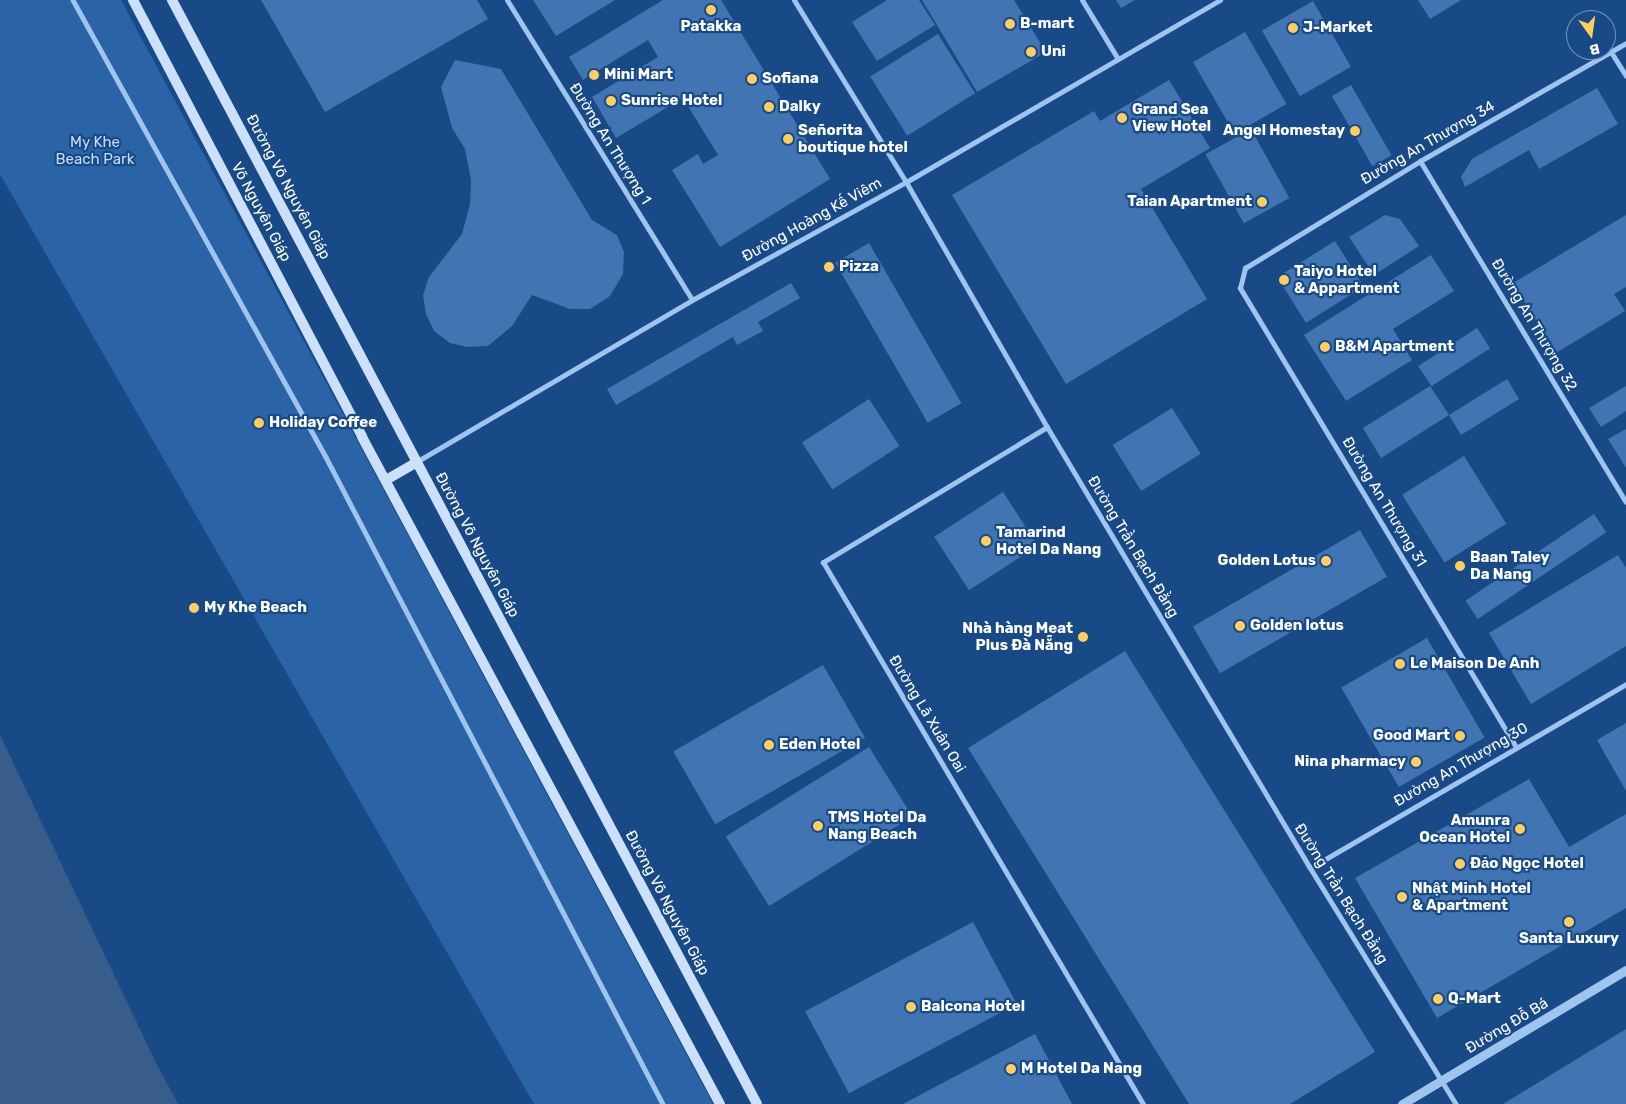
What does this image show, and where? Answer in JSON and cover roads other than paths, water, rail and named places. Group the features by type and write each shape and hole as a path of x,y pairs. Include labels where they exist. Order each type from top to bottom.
{"main road":[{"name":"Võ Nguyên Giáp","path":"133,0 386,480"},
{"name":"Đường Võ Nguyên Giáp","path":"172,0 757,1104"},
{"path":"416,463 386,480 720,1104"}],"street":[{"path":"73,0 326,457 663,1104"},
{"name":"Đường An Thượng 1","path":"507,0 692,300"},
{"name":"Đường Trần Bạch Đằng","path":"794,0 906,182 1047,427 1310,868 1456,1104"},
{"path":"1082,0 1118,59"},
{"name":"Đường Hoàng Kế Viêm","path":"416,463 692,300 906,182 1220,0"},
{"name":"Đường An Thượng 34","path":"1245,268 1420,161 1597,60"},
{"path":"1616,60 1626,76"},
{"name":"Đường An Thượng 32","path":"1420,161 1626,502"},
{"name":"Đường An Thượng 31","path":"1245,268 1240,288 1516,747"},
{"name":"Đường Lã Xuân Oai","path":"1047,427 823,562 1143,1104"},
{"name":"Đường An Thượng 30","path":"1310,868 1626,684"},
{"name":"Đường Đỗ Bá","path":"1402,1104 1442,1082 1626,970"}],"place":[{"name":"Patakka","path":"711,10"},
{"name":"B-mart","path":"1010,24"},
{"name":"J-Market","path":"1293,28"},
{"name":"Uni","path":"1031,52"},
{"name":"Mini Mart","path":"594,75"},
{"name":"Sofiana","path":"752,79"},
{"name":"Sunrise Hotel","path":"611,101"},
{"name":"Dalky","path":"769,107"},
{"name":"Grand Sea View Hotel","path":"1122,118"},
{"name":"Angel Homestay","path":"1355,131"},
{"name":"Señorita boutique hotel","path":"788,139"},
{"name":"Taian Apartment","path":"1262,202"},
{"name":"Pizza","path":"829,267"},
{"name":"Taiyo Hotel & Appartment","path":"1284,280"},
{"name":"B&M Apartment","path":"1325,347"},
{"name":"Holiday Coffee","path":"259,423"},
{"name":"Tamarind Hotel Da Nang","path":"986,541"},
{"name":"Golden Lotus","path":"1326,561"},
{"name":"Baan Taley Da Nang","path":"1460,566"},
{"name":"My Khe Beach","path":"194,608"},
{"name":"Golden lotus","path":"1240,626"},
{"name":"Nhà hàng Meat Plus Đà Nẵng","path":"1083,637"},
{"name":"Le Maison De Anh","path":"1400,664"},
{"name":"Good Mart","path":"1460,736"},
{"name":"Eden Hotel","path":"769,745"},
{"name":"Nina pharmacy","path":"1416,762"},
{"name":"TMS Hotel Da Nang Beach","path":"818,826"},
{"name":"Amunra Ocean Hotel","path":"1520,829"},
{"name":"Đảo Ngọc Hotel","path":"1460,864"},
{"name":"Nhật Minh Hotel & Apartment","path":"1402,897"},
{"name":"Santa Luxury","path":"1569,922"},
{"name":"Q-Mart","path":"1438,999"},
{"name":"Balcona Hotel","path":"911,1007"},
{"name":"M Hotel Da Nang","path":"1011,1069"}],"park label":[{"name":"My Khe Beach Park","path":"95,150"}]}
